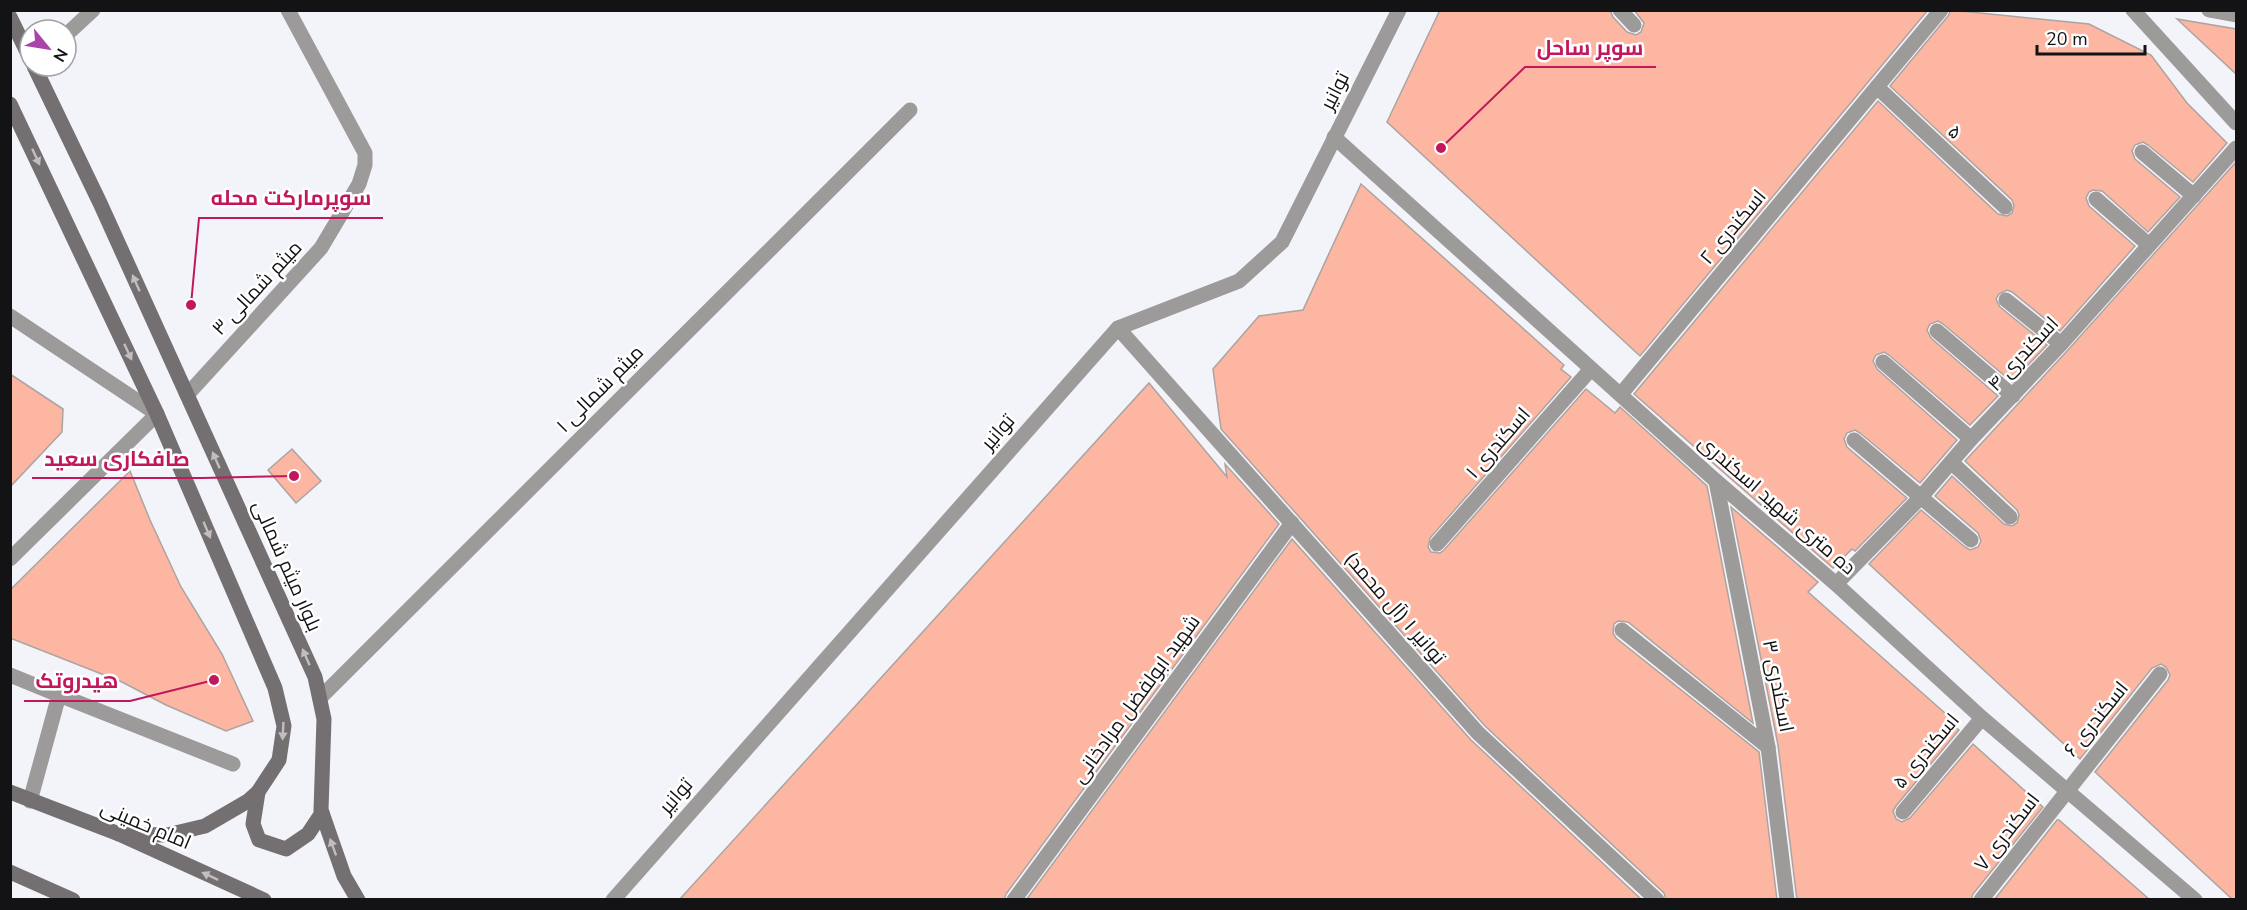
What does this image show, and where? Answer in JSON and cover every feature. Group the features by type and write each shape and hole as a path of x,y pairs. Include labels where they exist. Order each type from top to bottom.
{"main road":[{"path":"10,17 18,33"},
{"name":"بلوار میثم شمالی","path":"40,78 100,203 315,677 324,719 322,813 344,876 358,900"},
{"path":"10,104 157,414 275,688 284,726 279,760 258,792 248,801 205,826 167,835 118,834"},
{"name":"امام خمینی","path":"10,792 118,834 264,900"},
{"path":"258,792 254,824 259,840 286,849 308,834 322,813"},
{"path":"10,872 73,900"}],"street":[{"path":"78,24 93,10"},
{"name":"میثم شمالی ۳","path":"186,394 321,249 359,184 365,165 365,153 288,10"},
{"name":"توانیر","path":"613,900 1118,328 1239,281 1282,242 1399,10"},
{"path":"1620,10 1634,25"},
{"name":"اسکندری ۲","path":"1621,394 1941,10"},
{"path":"2133,10 2236,123"},
{"path":"2209,10 2236,15"},
{"name":"۵","path":"1877,87 2005,207"},
{"name":"میثم شمالی ۱","path":"320,698 910,110"},
{"name":"ده متری شهید اسکندری","path":"1334,137 1716,481 1836,584 1982,718 2195,900"},
{"name":"اسکندری ۴","path":"1836,584 1920,498 2236,148"},
{"path":"2142,152 2194,196"},
{"path":"2096,199 2150,245"},
{"path":"2006,300 2061,344"},
{"path":"10,316 157,414 10,559"},
{"name":"توانیر ۱ (آل محمد)","path":"1118,328 1478,733 1657,900"},
{"path":"1937,331 2013,396"},
{"path":"1883,362 1971,439"},
{"name":"اسکندری ۱","path":"1437,544 1591,369"},
{"path":"1854,440 1971,540"},
{"path":"1952,462 2010,517"},
{"name":"اسکندری ۳","path":"1716,481 1768,747 1787,900"},
{"name":"شهید ابولفضل مرادخانی","path":"1014,900 1292,523"},
{"path":"1622,630 1768,747"},
{"name":"اسکندری ۶","path":"2066,790 2160,674"},
{"path":"10,675 233,764"},
{"path":"30,801 59,695"},
{"name":"اسکندری ۵","path":"1903,812 1982,718"},
{"name":"اسکندری ۷","path":"1981,900 2066,790"}],"building":[{"path":"1440,10 1610,10 1613,17 1627,32 1636,35 1641,32 1644,23 1634,10 1928,10 1640,356 1387,122"},
{"path":"1951,10 2089,24 2151,55 2187,103 2227,143 2193,182 2148,145 2143,142 2135,145 2132,151 2135,159 2180,197 2148,232 2102,191 2089,192 2086,198 2089,206 2135,246 2060,331 2012,292 2007,290 1999,294 1996,299 2000,307 2047,345 2012,382 1943,324 1938,321 1930,324 1927,330 1931,338 1998,396 1970,425 1889,355 1884,352 1876,355 1873,361 1877,369 1957,440 1920,483 1860,433 1855,430 1847,433 1844,439 1847,447 1907,498 1855,551 1852,549 1833,568 1634,394 1878,101 1998,214 2007,216 2012,213 2014,205 2012,200 1890,86"},
{"path":"2177,19 2236,29 2236,74"},
{"path":"2236,162 2236,900 2233,900 2095,772 2168,680 2170,675 2166,667 2161,664 2152,668 2080,759 1869,564 1921,510 1965,547 1970,550 1978,547 1981,541 1978,533 1935,496 1952,476 2004,524 2012,526 2017,523 2019,515 2017,510 1965,461"},
{"path":"1361,184 1564,365 1561,369 1571,377 1430,538 1428,547 1431,552 1440,553 1444,550 1586,389 1615,413 1620,407 1707,486 1753,723 1628,622 1618,621 1614,624 1613,633 1616,638 1759,752 1777,900 1666,900 1664,893 1485,726 1221,429 1213,369 1259,316 1303,310"},
{"path":"10,374 63,409 62,432 10,487"},
{"path":"1149,383 1227,477 1225,464 1279,524 1006,894 1004,900 679,900"},
{"path":"292,449 321,481 296,503 268,470"},
{"path":"130,471 181,587 222,654 253,721 226,731 166,705 122,682 10,638 10,590"},
{"path":"1731,507 1818,582 1808,592 1954,721 1954,726 1959,730 1896,806 1893,811 1896,819 1902,822 1910,818 1973,744 2043,807 1973,894 1971,900 1797,900 1778,745"},
{"path":"1292,539 1471,740 1642,900 1026,900"},
{"path":"2059,820 2150,900 1994,900"}],"place":[{"name":"سوپر ساحل","path":"1441,148"},
{"name":"سوپرمارکت محله","path":"191,305"},
{"name":"صافکاری سعید","path":"294,476"},
{"name":"هیدروتک","path":"214,680"}]}
